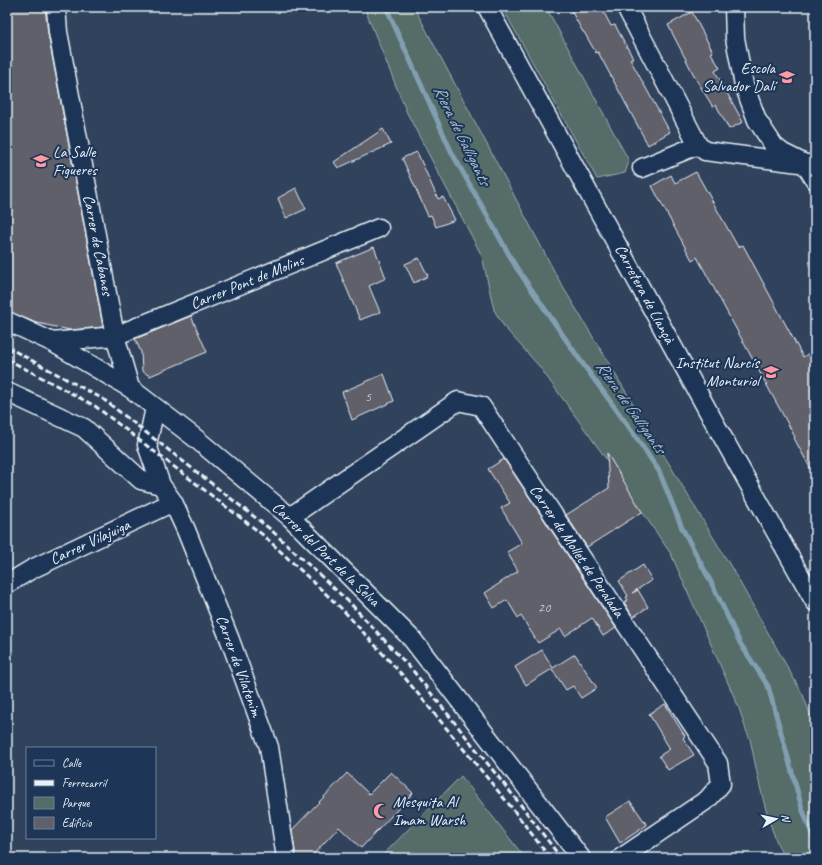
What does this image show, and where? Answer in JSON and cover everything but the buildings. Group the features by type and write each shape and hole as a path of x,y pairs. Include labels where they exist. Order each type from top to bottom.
{"street":[{"name":"Carrer de Cabanes","path":"56,7 58,32 115,336 130,388"},
{"name":"Carretera de Llançà","path":"487,7 713,420 815,602"},
{"path":"626,7 698,145 705,152 810,164"},
{"path":"734,7 736,38 744,85 757,120 774,146 783,153 810,164"},
{"path":"745,156 760,147 766,135"},
{"path":"642,168 698,145"},
{"path":"810,164 815,180"},
{"name":"Carrer Pont de Molins","path":"52,342 115,336 379,228"},
{"name":"Carrer del Port de la Selva","path":"7,321 52,342 130,388 194,437 290,517 412,639 581,858"},
{"path":"7,392 84,428 141,480 161,485"},
{"name":"Carrer de Mollet de Peralada","path":"290,517 458,402 481,406 718,763 721,784 708,799 621,858"},
{"name":"Carrer de Vilatenim","path":"155,408 147,445 161,485 174,502 230,640 269,748 286,858"},
{"name":"Carrer Vilajuiga","path":"7,584 32,569 174,502"}],"green space":[{"path":"364,7 414,7 560,282 734,572 803,695 815,727 815,858 784,858 767,815 750,739 739,708 671,554 602,453 539,366 505,328 494,310 482,256 407,113"},
{"path":"502,7 546,7 629,161 625,173 597,179"},
{"path":"461,776 525,858 380,858"}],"waterway":[{"name":"Riera de Galligants","path":"386,7 452,153 516,267 659,471 682,528 714,588 740,643 768,686 802,808 815,842"}],"railway":[{"path":"7,347 103,399 270,529 350,603 414,672 520,804 561,858"},
{"path":"7,359 95,406 263,535 342,609 405,678 512,808 550,858"}],"place":[{"name":"Escola Salvador Dalí","path":"787,77"},
{"name":"La Salle Figueres","path":"41,161"},
{"name":"Institut Narcís Monturiol","path":"771,372"},
{"name":"Mesquita Al Imam Warsh","path":"381,811"}]}
